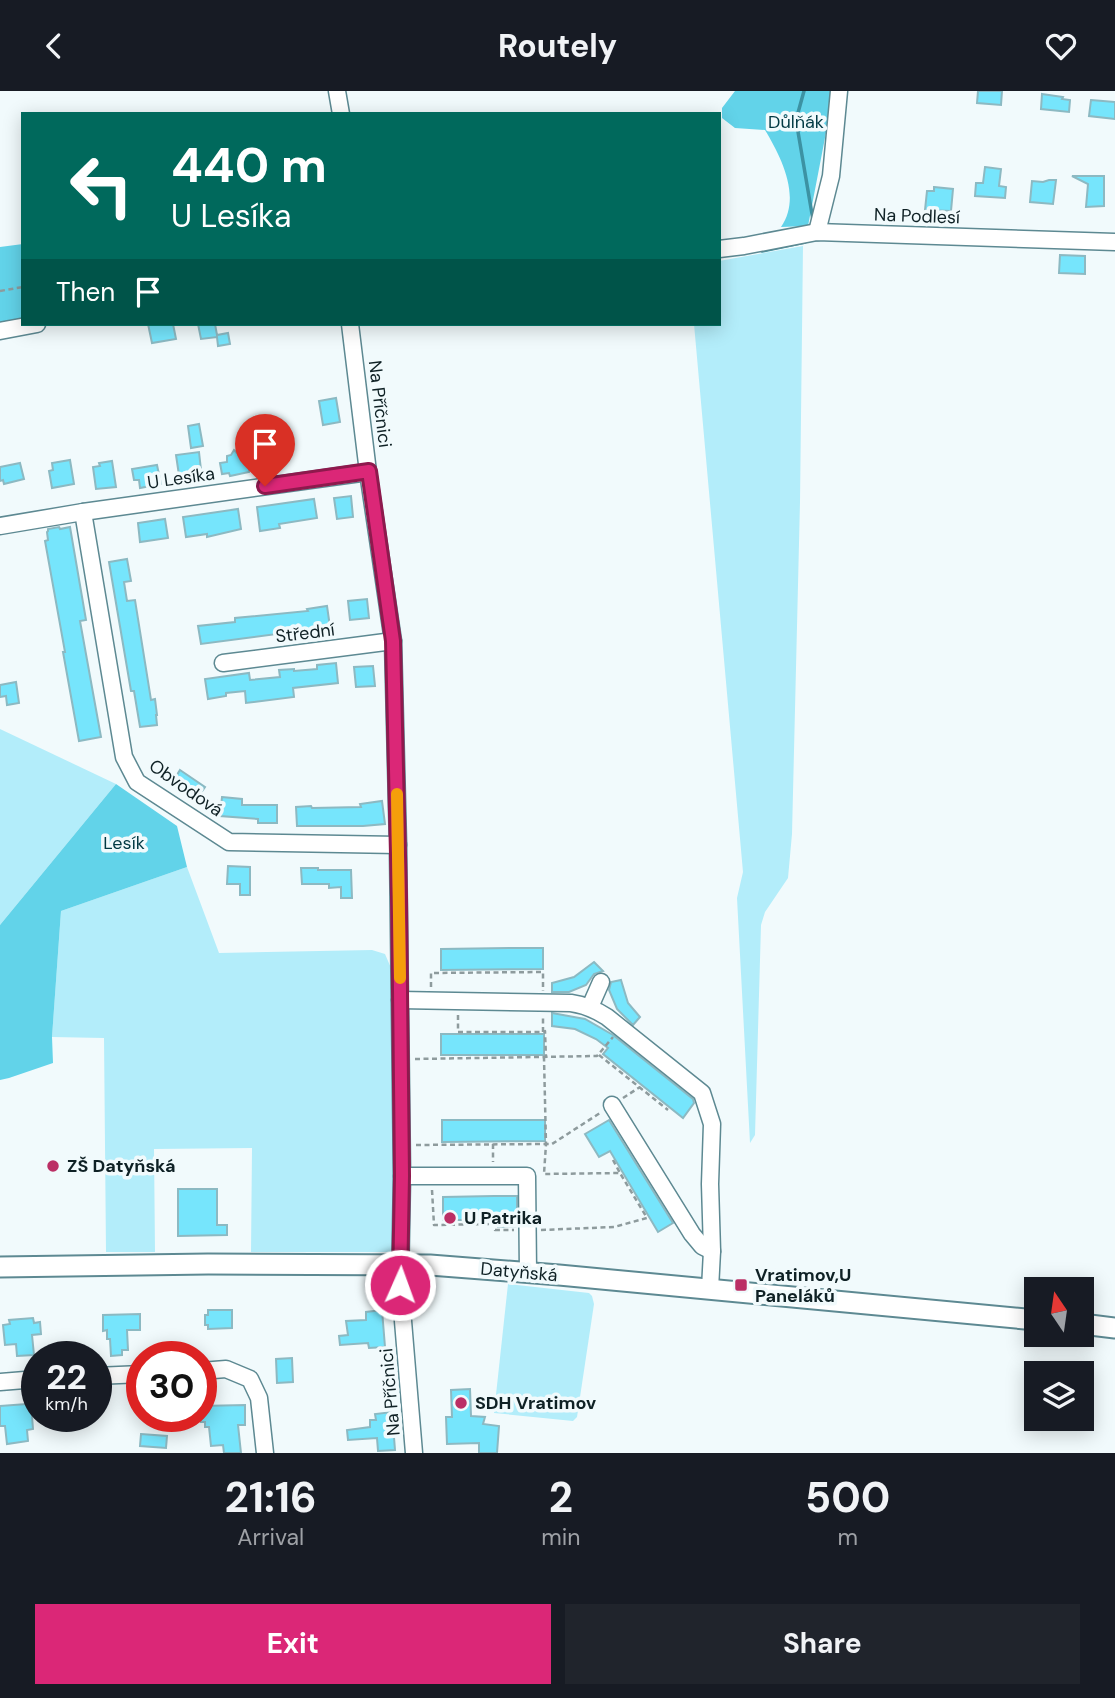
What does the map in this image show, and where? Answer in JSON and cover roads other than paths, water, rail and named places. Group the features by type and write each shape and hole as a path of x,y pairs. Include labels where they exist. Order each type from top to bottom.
{"main road":[{"name":"Datyňská","path":"0,1267 401,1264 528,1272 1024,1319"},
{"path":"1094,1325 1115,1328"}],"street":[{"path":"337,91 341,112"},
{"path":"817,232 831,176 839,91"},
{"name":"Na Podlesí","path":"721,249 817,232 1115,243"},
{"path":"0,331 26,326"},
{"name":"Na Příčnici","path":"350,326 393,641 402,1145 400,1285 414,1453"},
{"name":"U Lesíka","path":"0,526 369,471"},
{"name":"Obvodová","path":"83,512 124,757 137,782 229,842 398,845"},
{"name":"Střední","path":"223,663 393,641"},
{"path":"590,1007 601,982"},
{"path":"400,1000 571,1003 590,1007 607,1017 702,1093 712,1124 710,1289"},
{"path":"612,1105 692,1234 702,1246 712,1251"},
{"path":"402,1176 527,1175 528,1272"},
{"path":"217,1370 226,1369 250,1379 259,1398 265,1453"},
{"path":"0,1382 21,1380"}],"waterway":[{"path":"804,91 796,120 813,220"},
{"path":"762,251 805,242"}],"place":[{"name":"ZŠ Datyňská","path":"53,1166"},
{"name":"U Patrika","path":"450,1218"},
{"name":"Vratimov,U Paneláků","path":"741,1285"},
{"name":"SDH Vratimov","path":"461,1403"}],"park label":[{"name":"Důlňák","path":"796,122"},
{"name":"Lesík","path":"124,843"}]}
